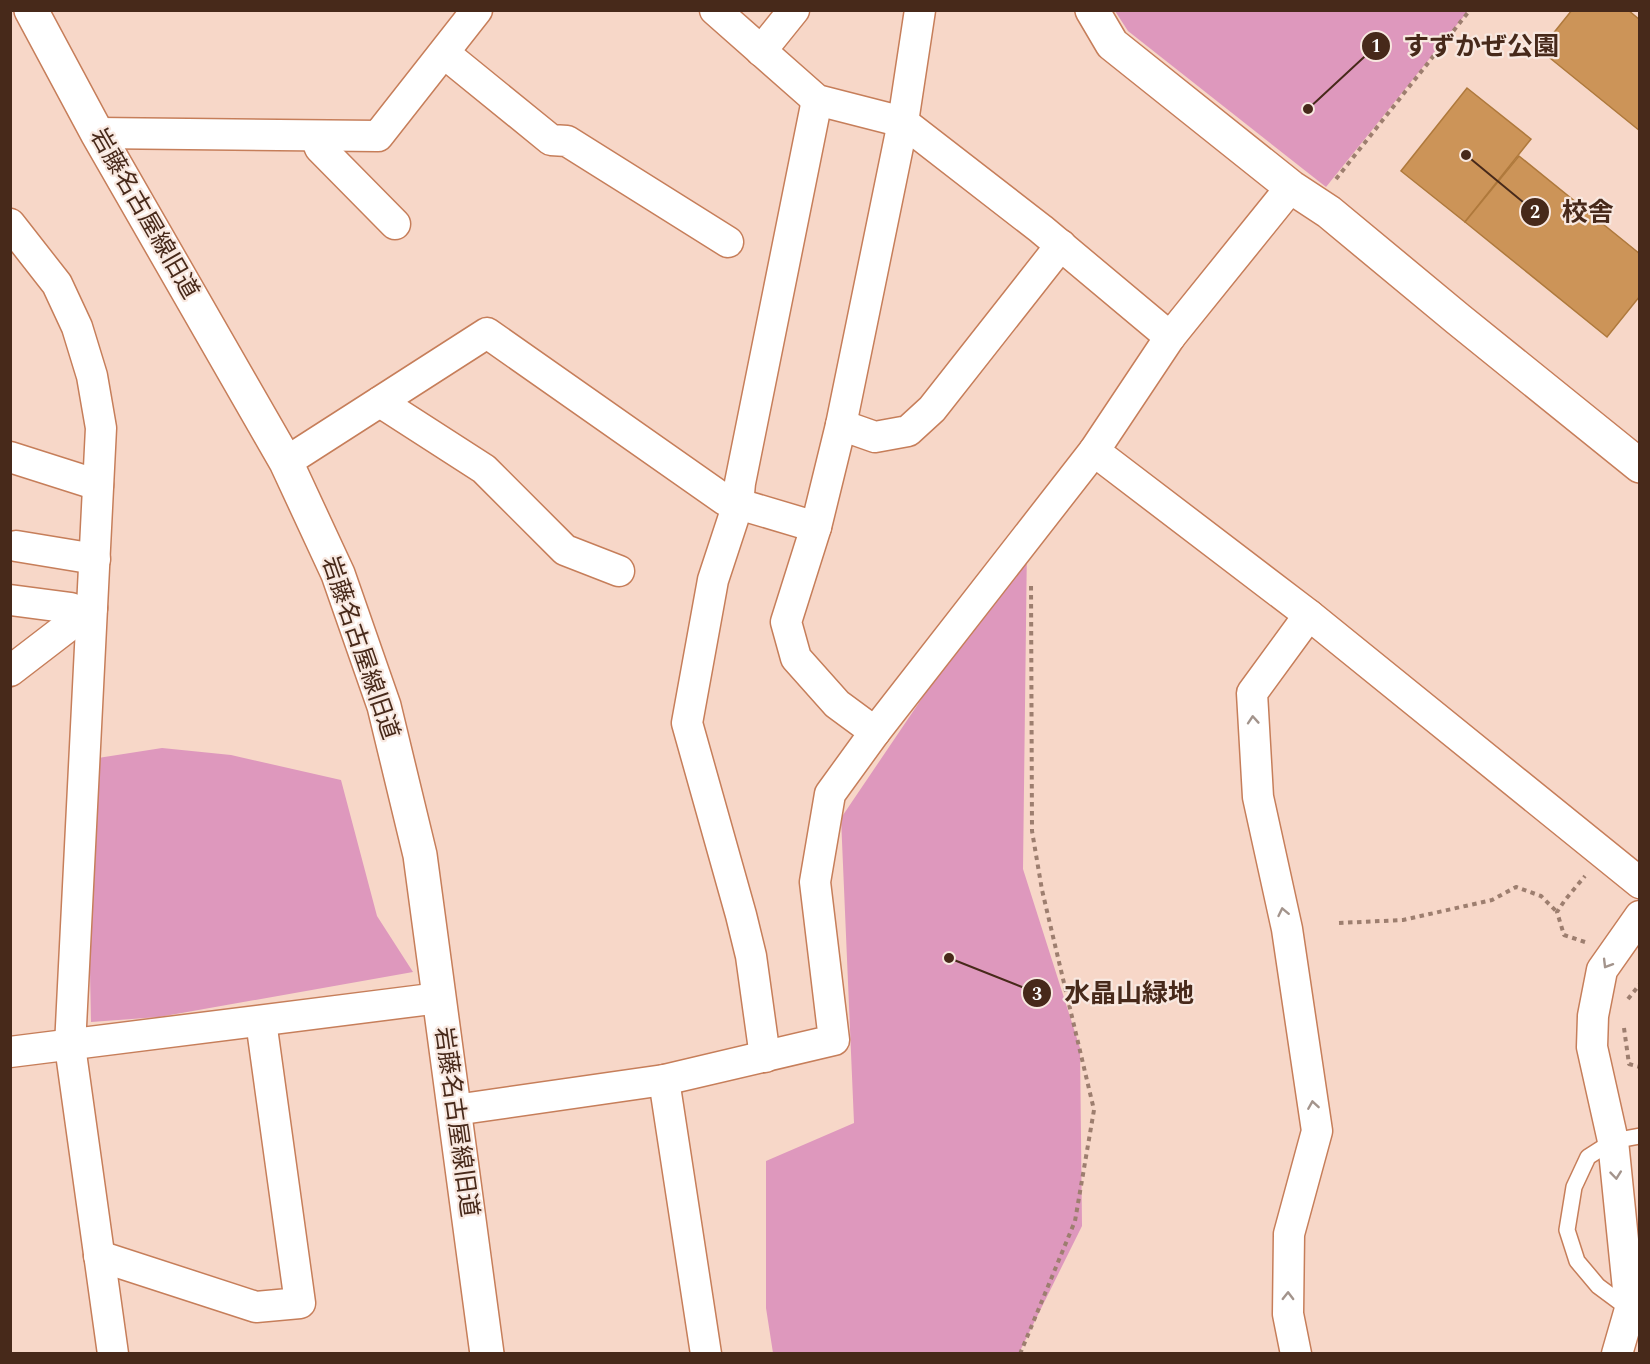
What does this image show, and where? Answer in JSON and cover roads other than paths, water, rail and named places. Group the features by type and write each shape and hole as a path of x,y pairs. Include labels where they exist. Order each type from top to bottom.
{"street":[{"name":"岩藤名古屋線旧道","path":"31,10 97,133 286,462 338,574 384,706 420,855 487,1353"},
{"path":"97,133 378,136 477,10"},
{"path":"715,10 817,100 903,122 1061,245 1170,337"},
{"path":"761,51 794,10"},
{"path":"875,732 837,704 796,658 786,622 816,527 841,425 903,122 920,10"},
{"path":"1092,10 1112,44 1291,186 1329,212 1640,466"},
{"path":"444,53 551,140 567,141 728,242"},
{"path":"765,1057 751,956 687,723 713,580 738,504 742,471 817,100"},
{"path":"315,136 320,148 395,224"},
{"path":"454,1110 664,1080 834,1040 815,882 830,794 875,732 1094,451 1170,337 1291,186"},
{"path":"10,224 57,284 77,327 92,376 101,428 95,559 88,611 70,1046 113,1353"},
{"path":"841,425 875,437 908,431 932,409 1061,245"},
{"path":"286,462 487,333 725,500 816,527"},
{"path":"380,402 484,469 565,550 619,571"},
{"path":"1094,451 1310,615 1640,883"},
{"path":"10,457 98,484"},
{"path":"16,546 95,559"},
{"path":"10,600 88,611"},
{"path":"10,671 88,611"},
{"path":"1296,1353 1288,1314 1289,1234 1317,1131 1287,929 1258,797 1252,693 1310,615"},
{"path":"1617,1353 1635,1309 1626,1139 1592,1047 1593,1016 1602,970 1640,916"},
{"path":"10,1052 439,998"},
{"path":"99,1256 256,1307 300,1303 261,1021"},
{"path":"664,1080 706,1353"}],"lane":[{"path":"1626,1139 1588,1157 1574,1187 1567,1230 1577,1261 1598,1286 1635,1309"}],"place":[{"name":"すずかぜ公園","path":"1308,109"},
{"name":"校舎","path":"1466,155"},
{"name":"水晶山緑地","path":"949,958"}]}
